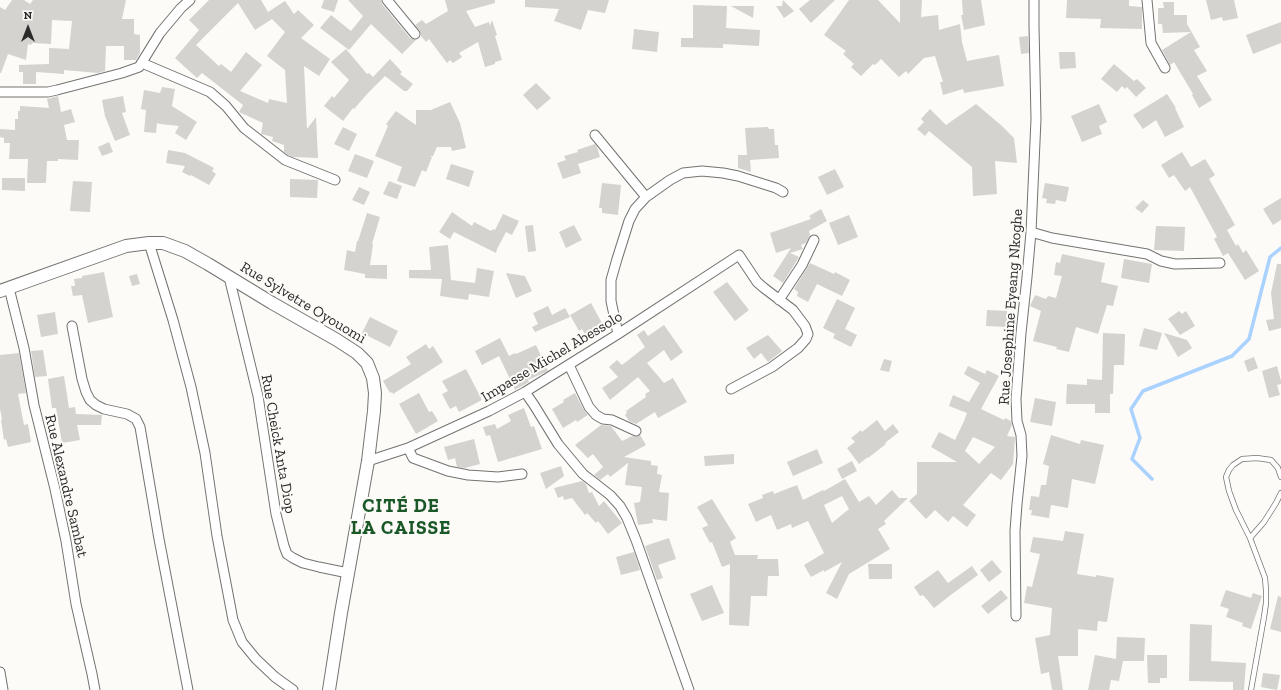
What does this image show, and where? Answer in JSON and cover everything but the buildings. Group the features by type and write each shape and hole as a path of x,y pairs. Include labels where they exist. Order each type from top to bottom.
{"street":[{"path":"0,92 48,92 139,67 160,33 181,8 190,0"},
{"path":"388,0 415,34"},
{"name":"Rue Josephine Eyeang Nkoghe","path":"1016,616 1015,531 1022,456 1021,435 1017,421 1016,399 1022,318 1031,232 1036,119 1034,0"},
{"path":"1147,0 1151,43 1165,68"},
{"path":"142,63 210,92 226,106 244,128 285,160 335,180"},
{"path":"595,135 646,198"},
{"path":"618,334 611,301 611,280 629,222 635,209 646,198 670,180 683,173 702,171 738,176 771,186 783,192"},
{"path":"1031,232 1059,239 1147,254 1162,261 1175,264 1220,263"},
{"path":"731,389 772,367 798,348 806,339 808,334 806,326 801,318 779,300 802,265 814,240"},
{"path":"149,243 173,320 191,387 205,453 216,536 233,620 242,642 256,659 275,677 293,690"},
{"name":"Rue Sylvetre Oyouomi","path":"5,289 126,246 163,243 185,251 337,340 357,353 367,363 373,378 375,394 368,461 334,652 329,690"},
{"name":"Impasse Michel Abessolo","path":"368,461 408,448 489,411 525,392 618,334 739,255 758,282 779,300"},
{"name":"Rue Cheick Anta Diop","path":"229,277 258,396 276,514 287,554 318,567 348,572"},
{"name":"Rue Alexandre Sambat","path":"5,289 24,348 34,406 55,489 66,541 76,604 95,690"},
{"path":"72,326 82,379 90,400 96,406 131,416 136,419 140,427 159,539 188,690"},
{"path":"569,365 589,408 596,415 603,419 612,420 636,431"},
{"path":"525,392 558,444 583,474 620,506 627,518 689,690"},
{"path":"408,448 413,458 448,471 468,475 498,477 522,474"},
{"path":"0,672 3,690"}],"lane":[{"path":"1251,690 1266,603 1265,578 1250,538 1236,510 1226,477 1228,470 1232,465 1242,459 1257,458 1271,460 1278,468 1281,477"},
{"path":"1250,538 1264,522 1281,493"}],"waterway":[{"path":"1152,479 1132,459 1140,438 1131,409 1143,391 1232,356 1249,339 1270,257 1281,248"}],"district":[{"name":"CITÉ DE LA CAISSE","path":"401,518"}]}
